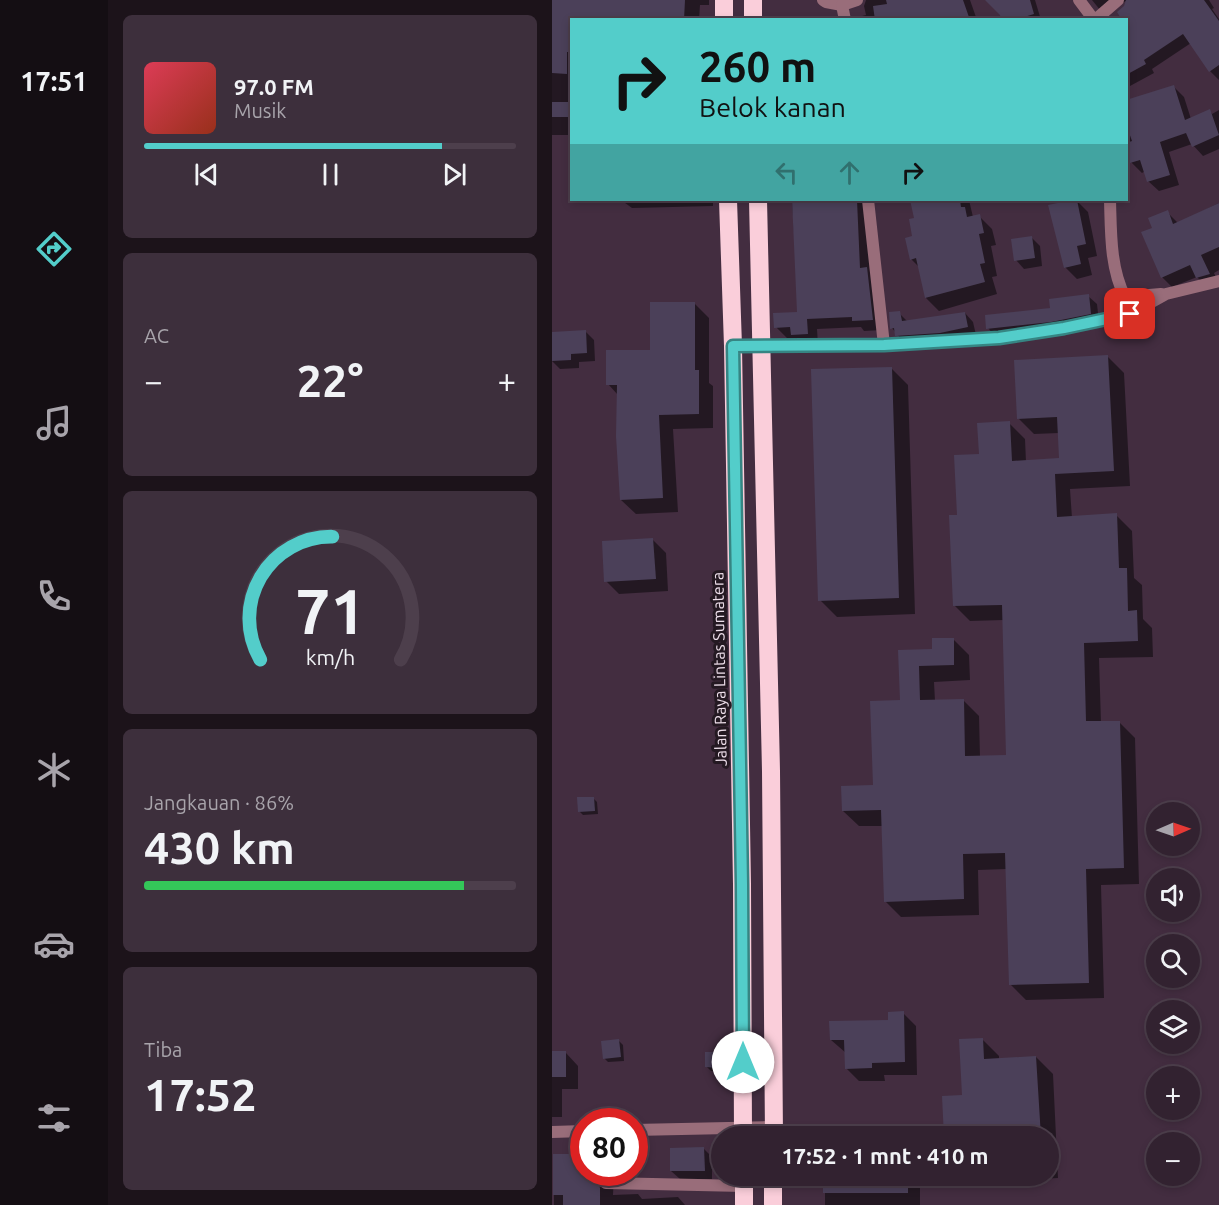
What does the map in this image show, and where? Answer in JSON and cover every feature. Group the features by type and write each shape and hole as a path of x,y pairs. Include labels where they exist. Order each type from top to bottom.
{"highway":[{"path":"724,0 724,18"},
{"path":"753,0 753,18"},
{"name":"Jalan Raya Lintas Sumatera","path":"728,201 733,346 742,884 743,1126"},
{"path":"758,201 773,885 774,1126"},
{"path":"744,1186 744,1205"},
{"path":"773,1186 773,1205"}],"street":[{"path":"824,0 842,5 857,0"},
{"path":"1079,0 1092,18"},
{"path":"1096,18 1118,0"},
{"path":"842,5 845,18"},
{"path":"868,201 884,345"},
{"path":"1110,201 1110,239 1118,283 1125,297 1166,294 1219,281"},
{"path":"733,346 763,348 884,345 999,338 1064,328 1130,314 1166,294"},
{"path":"648,1130 711,1131"},
{"path":"552,1132 570,1131"},
{"path":"648,1182 711,1181"}],"building":[{"path":"552,0 685,0 684,18 570,18 570,52 567,52 567,74 552,73"},
{"path":"886,0 963,0 969,18 875,18 873,6 887,4"},
{"path":"985,0 1030,0 1034,14 1021,18 1001,18"},
{"path":"1126,0 1204,0 1219,21 1219,65 1209,72 1183,34 1144,60 1146,64 1128,74 1128,18 1121,18 1117,12 1124,6"},
{"path":"1174,85 1185,120 1210,109 1219,135 1192,147 1186,133 1160,142 1170,175 1147,182 1140,160 1130,163 1128,158 1128,142 1132,141 1128,130 1128,99"},
{"path":"552,102 570,102 570,117 552,117"},
{"path":"792,201 857,201 860,268 867,267 873,320 852,321 852,317 807,319 808,334 791,335 790,327 774,328 773,313 797,312"},
{"path":"910,201 960,201 961,207 965,207 967,217 980,214 984,233 979,234 985,263 980,264 985,282 925,298 916,258 910,260 905,238 912,236 909,219 914,218"},
{"path":"1077,201 1086,244 1077,246 1081,264 1064,268 1048,205"},
{"path":"1219,203 1219,247 1201,255 1210,274 1196,278 1190,265 1161,278 1141,232 1152,228 1148,218 1168,210 1173,224"},
{"path":"1032,236 1035,258 1014,261 1011,239"},
{"path":"1089,294 1091,314 1051,322 986,329 985,315 1050,308 1049,299"},
{"path":"650,302 695,302 695,370 699,370 699,414 659,415 663,498 620,500 616,436 617,385 606,385 606,350 650,350"},
{"path":"900,311 902,321 965,312 968,327 940,333 895,336 894,328 890,329 889,312"},
{"path":"586,330 587,353 571,354 571,360 552,361 552,332"},
{"path":"1108,355 1114,471 1055,474 1057,517 1117,513 1119,568 1127,568 1128,611 1137,610 1138,641 1084,643 1086,721 1120,721 1124,868 1086,869 1089,983 1009,985 1005,853 963,854 964,899 884,902 881,810 842,811 841,786 873,785 870,701 900,700 898,650 932,649 932,638 954,638 954,665 919,666 920,700 964,699 965,756 1006,755 1002,605 953,606 949,515 957,515 954,455 979,454 977,423 1010,421 1012,461 1059,458 1057,417 1017,419 1014,360"},
{"path":"892,367 899,598 818,601 811,369"},
{"path":"653,538 656,579 604,582 602,541"},
{"path":"577,797 594,797 595,811 578,812"},
{"path":"904,1011 905,1062 872,1063 872,1068 845,1069 844,1040 830,1040 829,1021 888,1020 888,1012"},
{"path":"983,1038 984,1059 1036,1056 1040,1126 943,1126 942,1096 962,1095 959,1039"},
{"path":"619,1039 621,1057 603,1059 601,1041"},
{"path":"552,1051 566,1051 566,1077 552,1077"},
{"path":"705,1052 719,1052 719,1068 705,1067"},
{"path":"704,1147 705,1171 670,1171 670,1148"},
{"path":"553,1154 570,1154 570,1186 599,1186 600,1205 563,1205 563,1195 553,1195"},
{"path":"823,1186 908,1186 908,1193 823,1193"}],"route":[{"path":"743,1062 733,346 763,348 884,345 999,338 1064,328 1130,314"}]}
